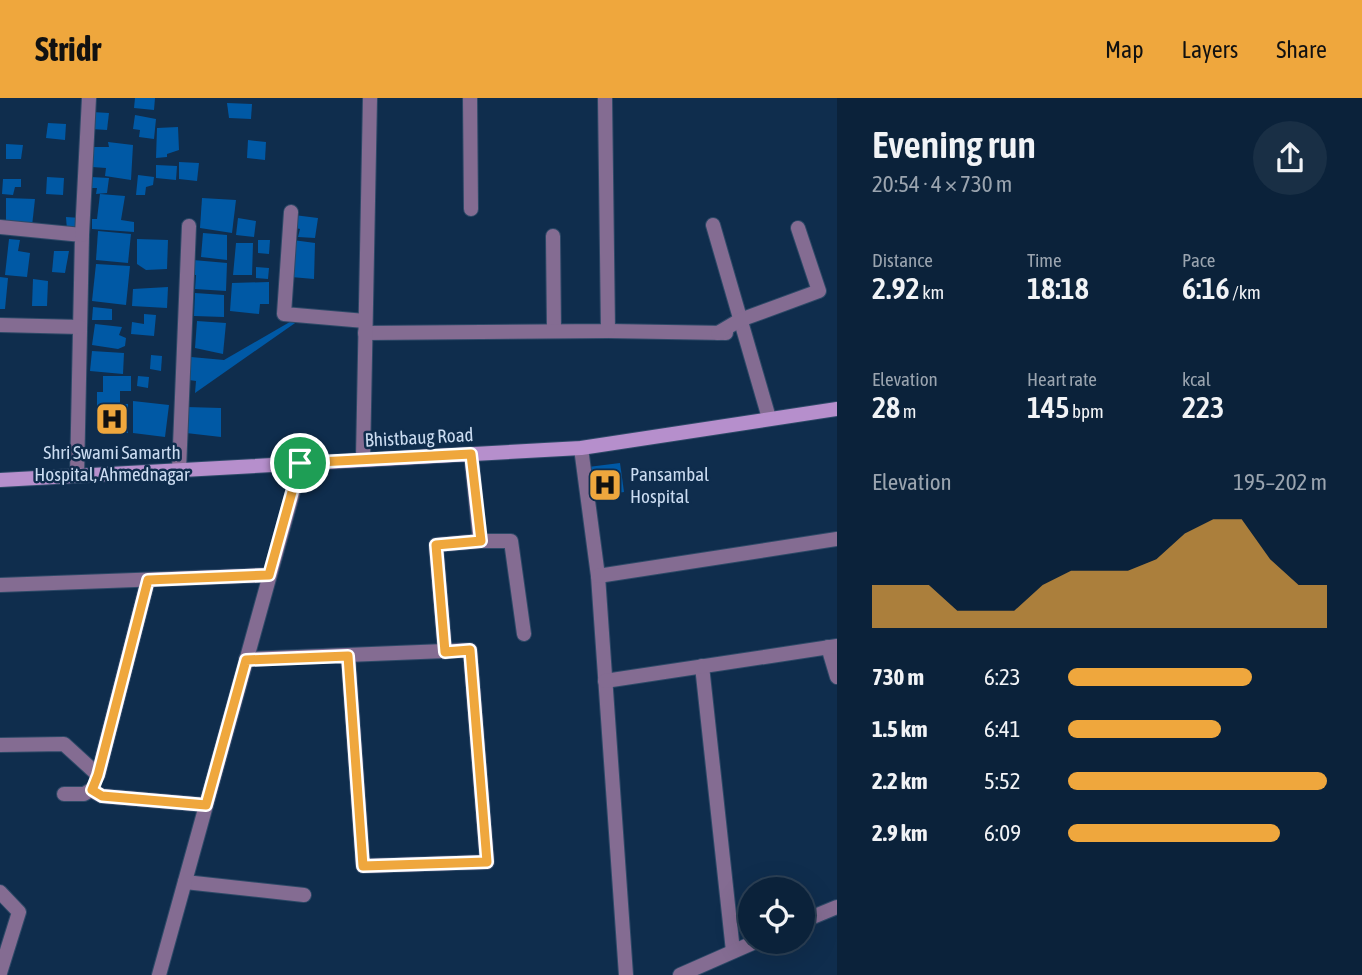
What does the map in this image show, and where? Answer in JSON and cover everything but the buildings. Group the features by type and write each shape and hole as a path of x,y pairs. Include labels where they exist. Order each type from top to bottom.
{"street":[{"path":"77,475 82,235 89,98"},
{"path":"362,459 370,98"},
{"path":"470,98 471,209"},
{"path":"605,98 608,331"},
{"path":"290,212 284,314 365,327 718,333 742,326 819,291 798,228"},
{"path":"713,225 768,418"},
{"path":"179,470 189,226"},
{"path":"0,227 82,235"},
{"path":"553,236 554,331"},
{"path":"0,325 80,327"},
{"name":"Bhistbaug Road","path":"0,480 581,448 837,409"},
{"path":"581,448 598,576 626,975"},
{"path":"471,454 481,541"},
{"path":"159,975 300,463"},
{"path":"598,576 837,539"},
{"path":"445,652 436,545 511,541 524,634"},
{"path":"0,585 269,575"},
{"path":"64,794 84,794 92,790 98,775 148,580"},
{"path":"606,681 833,647 837,677"},
{"path":"246,660 470,650 487,862 363,866 348,656"},
{"path":"702,666 733,951"},
{"path":"0,746 64,744 98,775"},
{"path":"92,790 102,796 206,805"},
{"path":"185,882 304,895"},
{"path":"0,892 19,912 0,973"},
{"path":"815,916 837,906"},
{"path":"680,975 738,949"}],"place":[{"name":"Shri Swami Samarth Hospital, Ahmednagar","path":"112,419"},
{"name":"Pansambal Hospital","path":"605,485"}],"route":[{"path":"471,454 481,541 436,545 445,652 470,650 487,862 363,866 348,656 246,660 206,805 102,796 92,790 148,580 269,575 300,463 471,454"}]}
